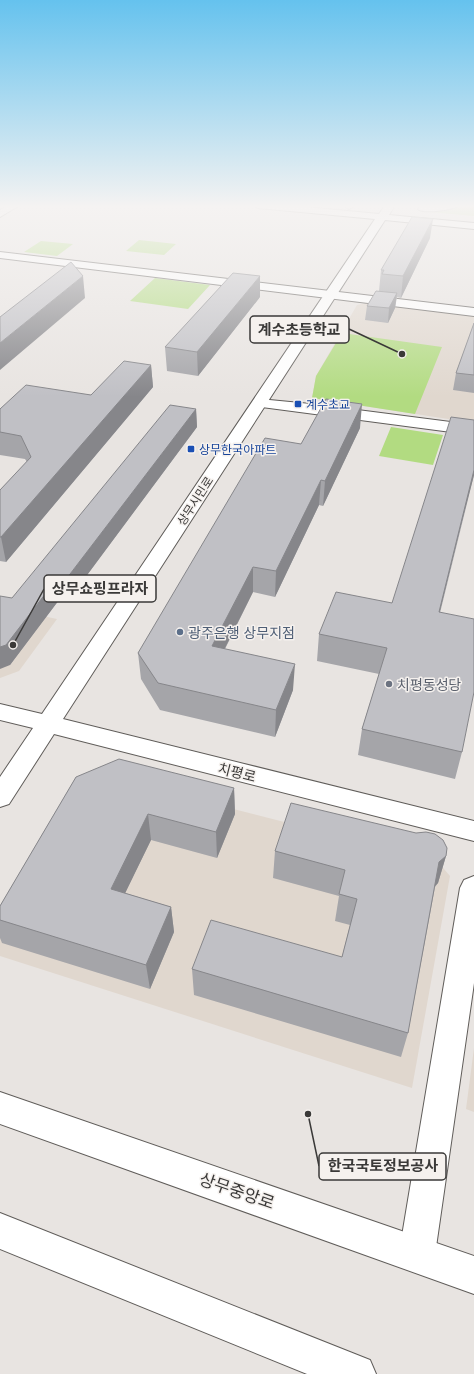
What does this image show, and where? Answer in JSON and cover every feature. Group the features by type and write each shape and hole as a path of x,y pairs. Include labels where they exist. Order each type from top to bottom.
{"street":[{"path":"116,269 474,312"},
{"name":"상무시민로","path":"0,797 347,269"},
{"path":"259,403 311,408 474,430"},
{"name":"치평로","path":"0,712 474,831"},
{"path":"416,1254 474,888"},
{"name":"상무중앙로","path":"0,1108 474,1274"},
{"path":"0,1232 356,1374"}],"shaded area":[{"path":"366,303 474,316 474,423 312,398 316,376 357,305"},
{"path":"0,607 57,619 19,671 0,678"},
{"path":"112,778 437,861 450,876 412,1088 0,956 0,914"},
{"path":"474,1048 474,1112 466,1109"}],"green space":[{"path":"155,278 210,285 188,309 130,301"},
{"path":"342,333 442,347 415,414 312,398 316,376"},
{"path":"391,427 443,435 433,465 379,456"}],"building":[{"path":"62,269 77,269 83,276 0,343 0,317"},
{"path":"407,269 403,276 382,274 384,270 381,270"},
{"path":"233,273 260,276 197,352 165,347"},
{"path":"376,291 397,293 389,308 367,306"},
{"path":"474,323 474,375 456,373"},
{"path":"124,361 151,365 0,537 0,490 31,457 21,436 0,432 0,409 26,385 91,395"},
{"path":"326,399 362,404 325,481 321,480 276,571 253,567 212,646 295,664 276,710 158,683 138,653 265,438 301,444"},
{"path":"170,405 196,409 67,578 59,576 6,645 0,647 0,596 12,598"},
{"path":"451,417 474,420 474,470 439,612 474,619 474,692 462,752 362,729 387,648 319,634 336,592 392,603"},
{"path":"119,759 234,788 216,832 148,814 111,889 171,907 146,965 0,920 0,906 76,777"},
{"path":"291,803 416,833 426,832 435,834 443,840 447,848 446,856 439,862 408,1033 192,969 211,920 342,957 357,899 339,894 345,870 275,851"}],"place":[{"name":"계수초등학교","path":"402,354"},
{"name":"계수초교","path":"298,404"},
{"name":"상무한국아파트","path":"191,449"},
{"name":"광주은행 상무지점","path":"180,632"},
{"name":"상무쇼핑프라자","path":"13,645"},
{"name":"치평동성당","path":"389,684"},
{"name":"한국국토정보공사","path":"308,1114"}]}
